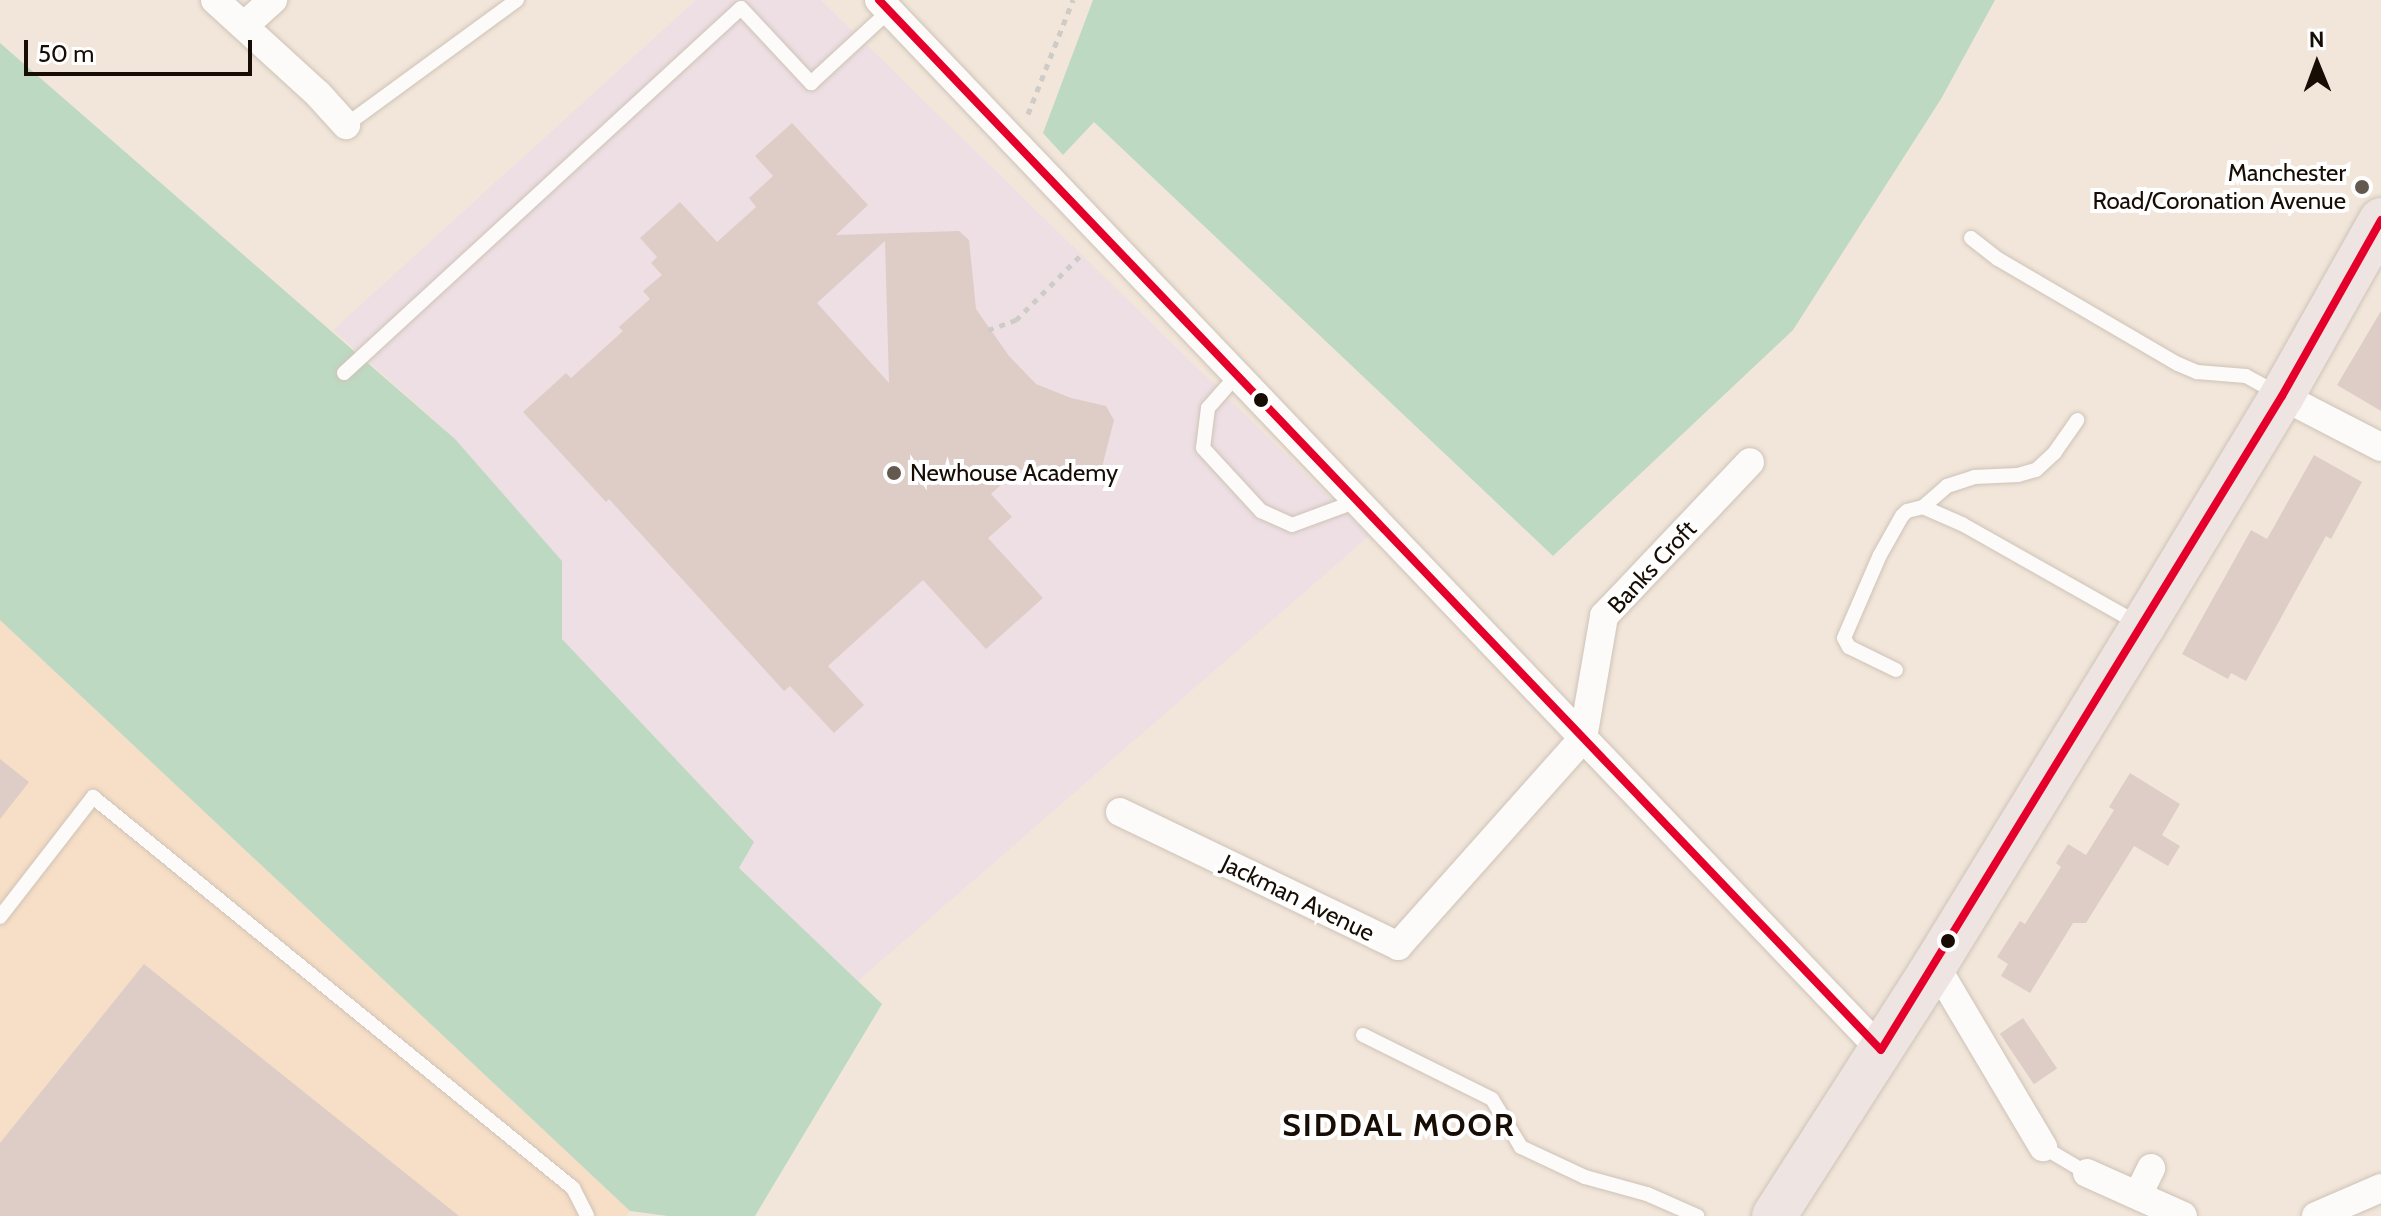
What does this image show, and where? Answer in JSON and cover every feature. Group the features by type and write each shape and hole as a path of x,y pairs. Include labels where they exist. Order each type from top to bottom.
{"main road":[{"path":"1774,1216 1935,965 2143,626 2282,396 2381,220"}],"street":[{"path":"215,0 245,25 346,125"},
{"path":"245,25 273,0"},
{"path":"884,5 1881,1050"},
{"path":"2282,396 2381,447"},
{"name":"Banks Croft","path":"1583,738 1604,616 1750,462"},
{"name":"Jackman Avenue","path":"1120,812 1398,946 1583,738"},
{"path":"1935,965 2043,1147"},
{"path":"2138,1195 2151,1168"},
{"path":"2087,1173 2183,1216"},
{"path":"2316,1216 2381,1188"}],"lane":[{"path":"346,125 517,0"},
{"path":"344,373 741,8 811,83 884,5"},
{"path":"1971,238 1998,259 2178,364 2197,372 2246,376 2282,396"},
{"path":"1237,375 1208,408 1203,448 1261,511 1292,525 1357,501"},
{"path":"1896,670 1849,647 1844,638 1880,555 1902,516 1907,511 1923,507 1947,486 1974,477 2018,475 2036,470 2055,452 2077,420"},
{"path":"1923,507 1962,524 2143,626"},
{"path":"0,917 93,797 573,1188 587,1216"},
{"path":"1363,1035 1492,1099 1521,1147 1585,1177 1647,1194 1697,1216"},
{"path":"2043,1147 2087,1173"}],"path":[{"path":"1008,135 1029,112 1073,0"},
{"path":"988,330 1016,320 1102,233"}],"shaded area":[{"name":"Newhouse Academy","path":"696,0 821,0 1369,536 858,981 739,868 754,842 562,639 562,561 455,439 333,330"},
{"path":"0,620 630,1211 626,1216 0,1216"}],"green space":[{"path":"1093,0 1995,0 1941,99 1793,330 1553,556 1094,122 1063,155 1043,133"},
{"path":"0,43 455,439 562,561 562,639 754,842 739,868 882,1004 755,1216 668,1216 630,1211 0,620"}],"building":[{"path":"792,123 868,205 836,235 959,231 969,240 976,309 1009,356 1036,384 1071,398 1106,406 1114,420 1100,475 1084,486 1018,469 991,494 1012,517 988,538 1043,598 986,649 923,580 828,666 864,705 834,733 790,686 784,691 609,499 606,502 523,412 566,373 571,378 623,331 619,327 650,299 643,291 662,275 651,263 657,257 640,238 680,202 717,242 756,207 749,198 773,176 755,156","holes":["885,241 889,383 817,303"]},
{"path":"2381,311 2381,411 2337,385"},
{"path":"2314,455 2362,482 2331,539 2326,536 2246,681 2231,673 2228,679 2182,654 2251,530 2267,539"},
{"path":"0,759 29,782 0,819"},
{"path":"2130,773 2180,804 2162,835 2180,846 2168,866 2134,846 2086,923 2073,923 2030,993 2001,976 2008,964 1997,957 2020,921 2025,924 2061,867 2056,863 2068,844 2086,855 2114,810 2109,807"},
{"path":"144,964 459,1216 0,1216 0,1143"},
{"path":"2023,1018 2057,1069 2034,1084 2000,1034"}],"transit line":[{"path":"879,0 1881,1050 2282,396 2381,220"}],"place":[{"name":"Manchester Road/Coronation Avenue","path":"2362,187"},
{"name":"Newhouse Academy","path":"894,473"}],"district":[{"name":"SIDDAL MOOR","path":"1399,1125"}]}
